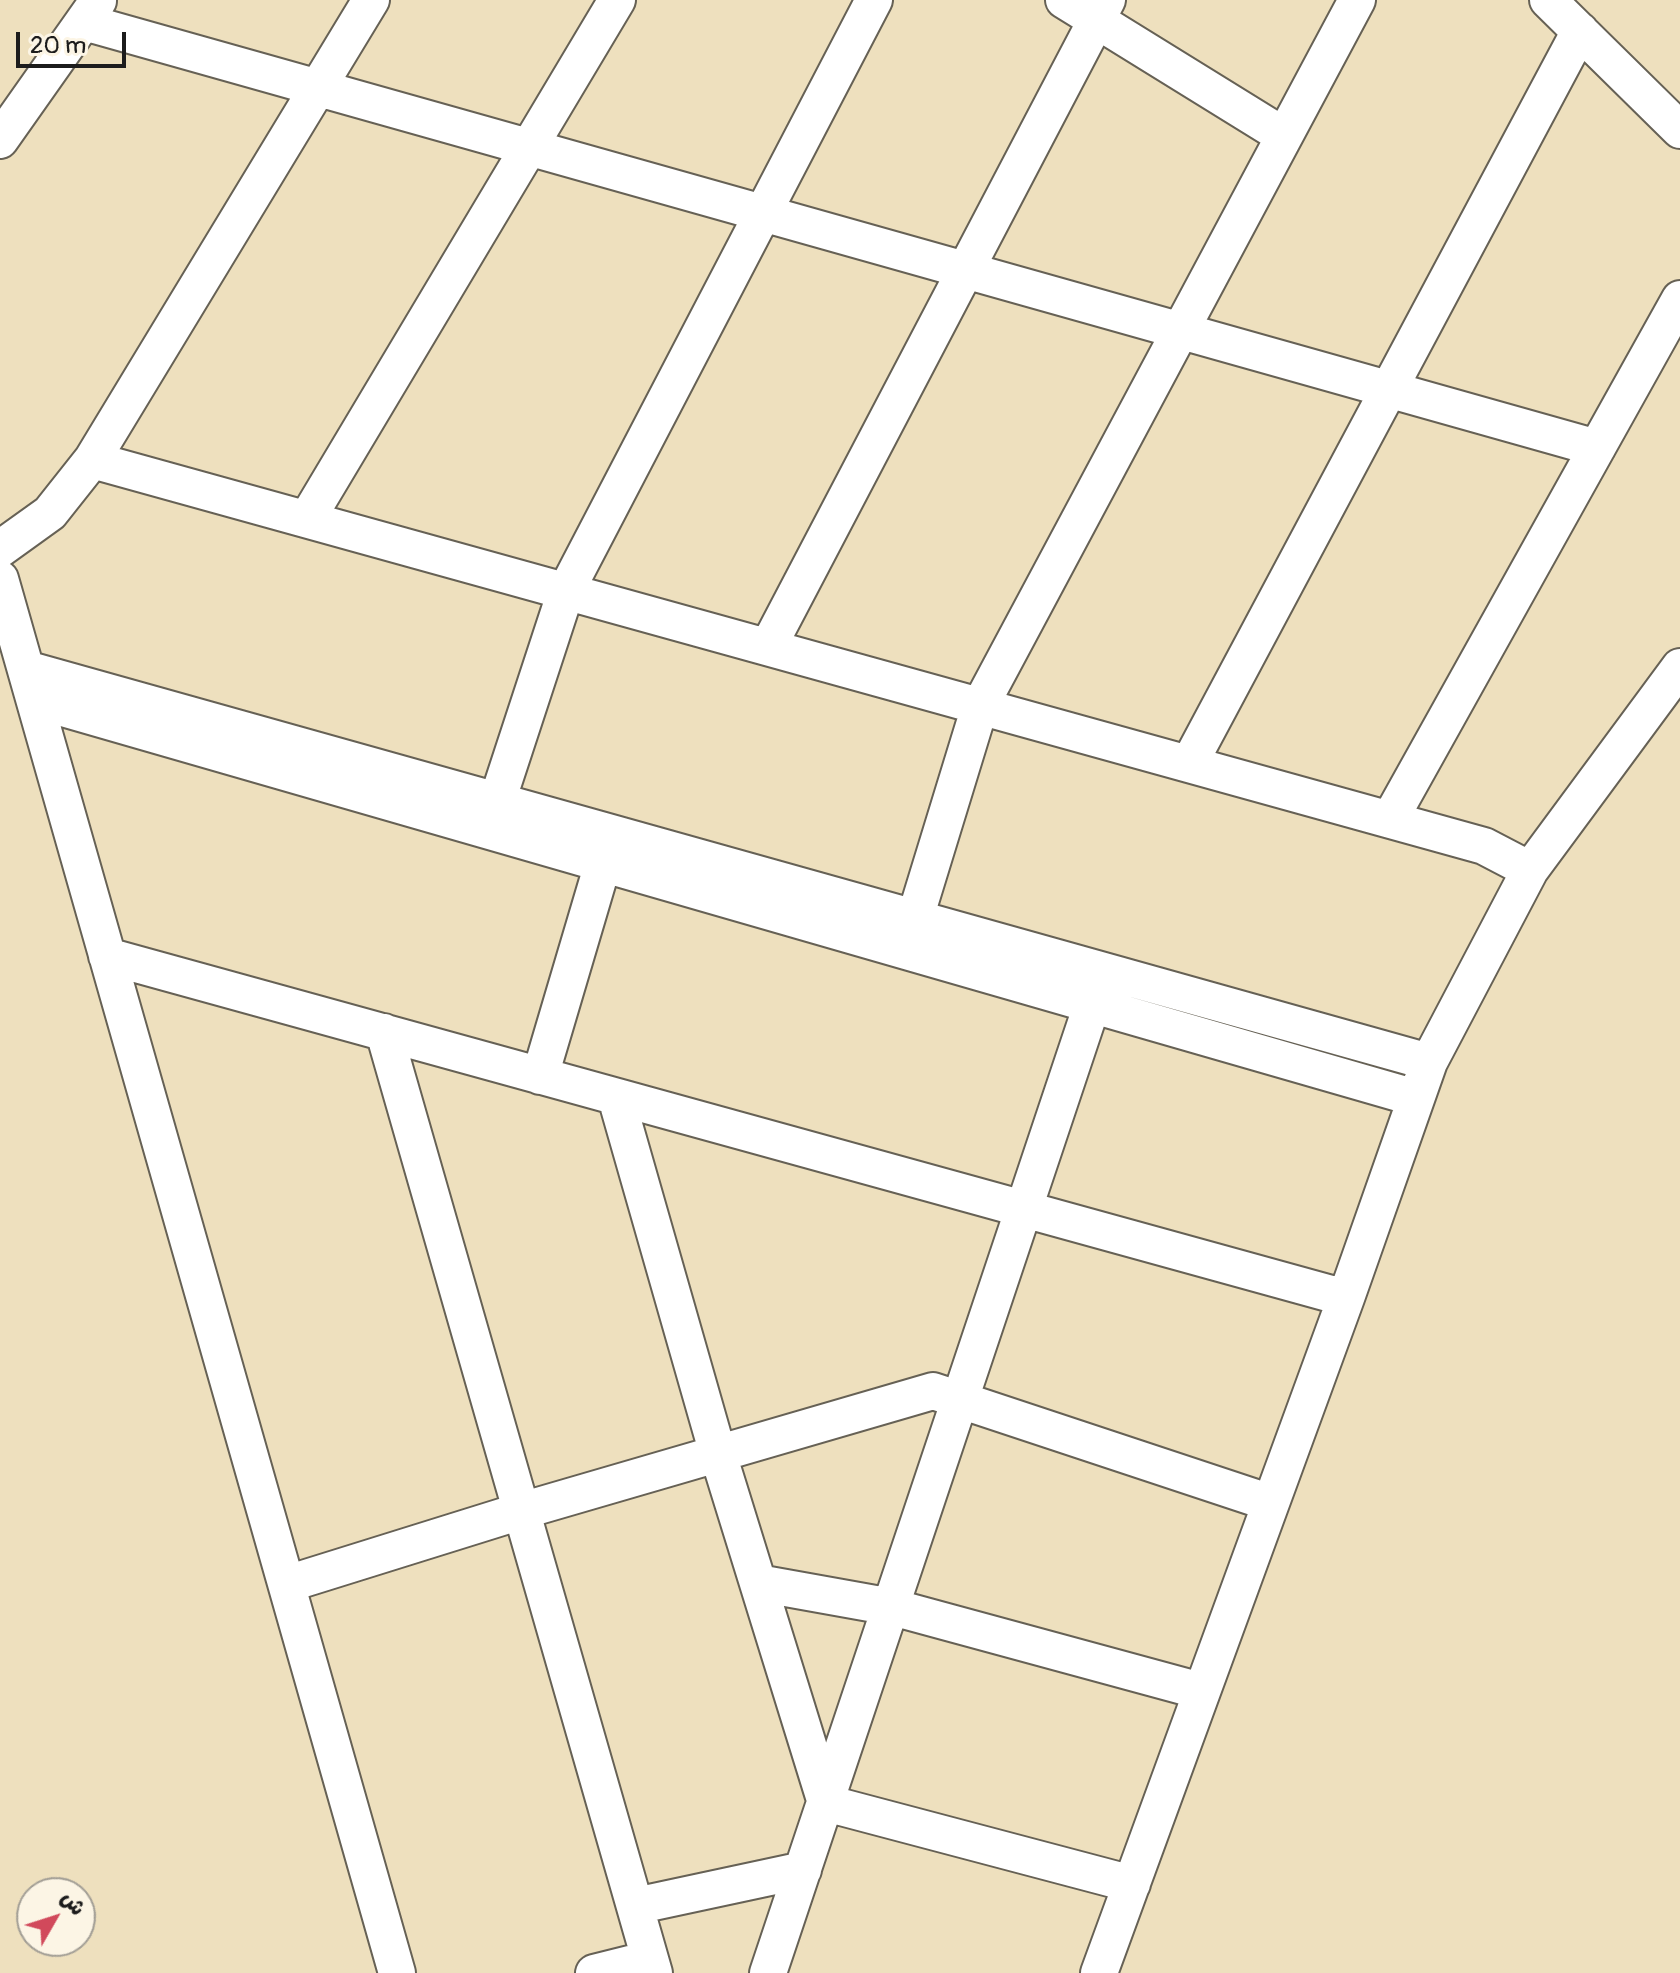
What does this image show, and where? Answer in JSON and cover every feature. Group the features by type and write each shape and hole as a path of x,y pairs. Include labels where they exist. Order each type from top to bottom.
{"street":[{"path":"0,549 50,513 92,460 371,0"},
{"path":"307,519 617,0"},
{"path":"492,816 566,591 874,0"},
{"path":"1064,0 1102,10 1284,136"},
{"path":"909,934 980,706 1357,0"},
{"path":"1548,0 1680,130"},
{"path":"768,647 1102,10"},
{"path":"0,140 92,11 317,88 1597,448"},
{"path":"1189,764 1580,31"},
{"path":"1390,819 1680,299"},
{"path":"92,460 1390,819 1484,846 1530,870"},
{"path":"0,579 397,1973"},
{"path":"1099,1973 1429,1062 1530,870 1680,667"},
{"path":"30,685 1098,988 1416,1098"},
{"path":"540,1076 608,849"},
{"path":"107,956 1346,1298"},
{"path":"1098,988 1429,1062"},
{"path":"768,1973 1098,988"},
{"path":"384,1032 652,1966 594,1973"},
{"path":"616,1097 718,1454 826,1803"},
{"path":"287,1584 521,1511 933,1391 1271,1503"},
{"path":"758,1583 892,1607 1201,1691"},
{"path":"826,1803 1132,1884"},
{"path":"635,1906 803,1870"}]}
